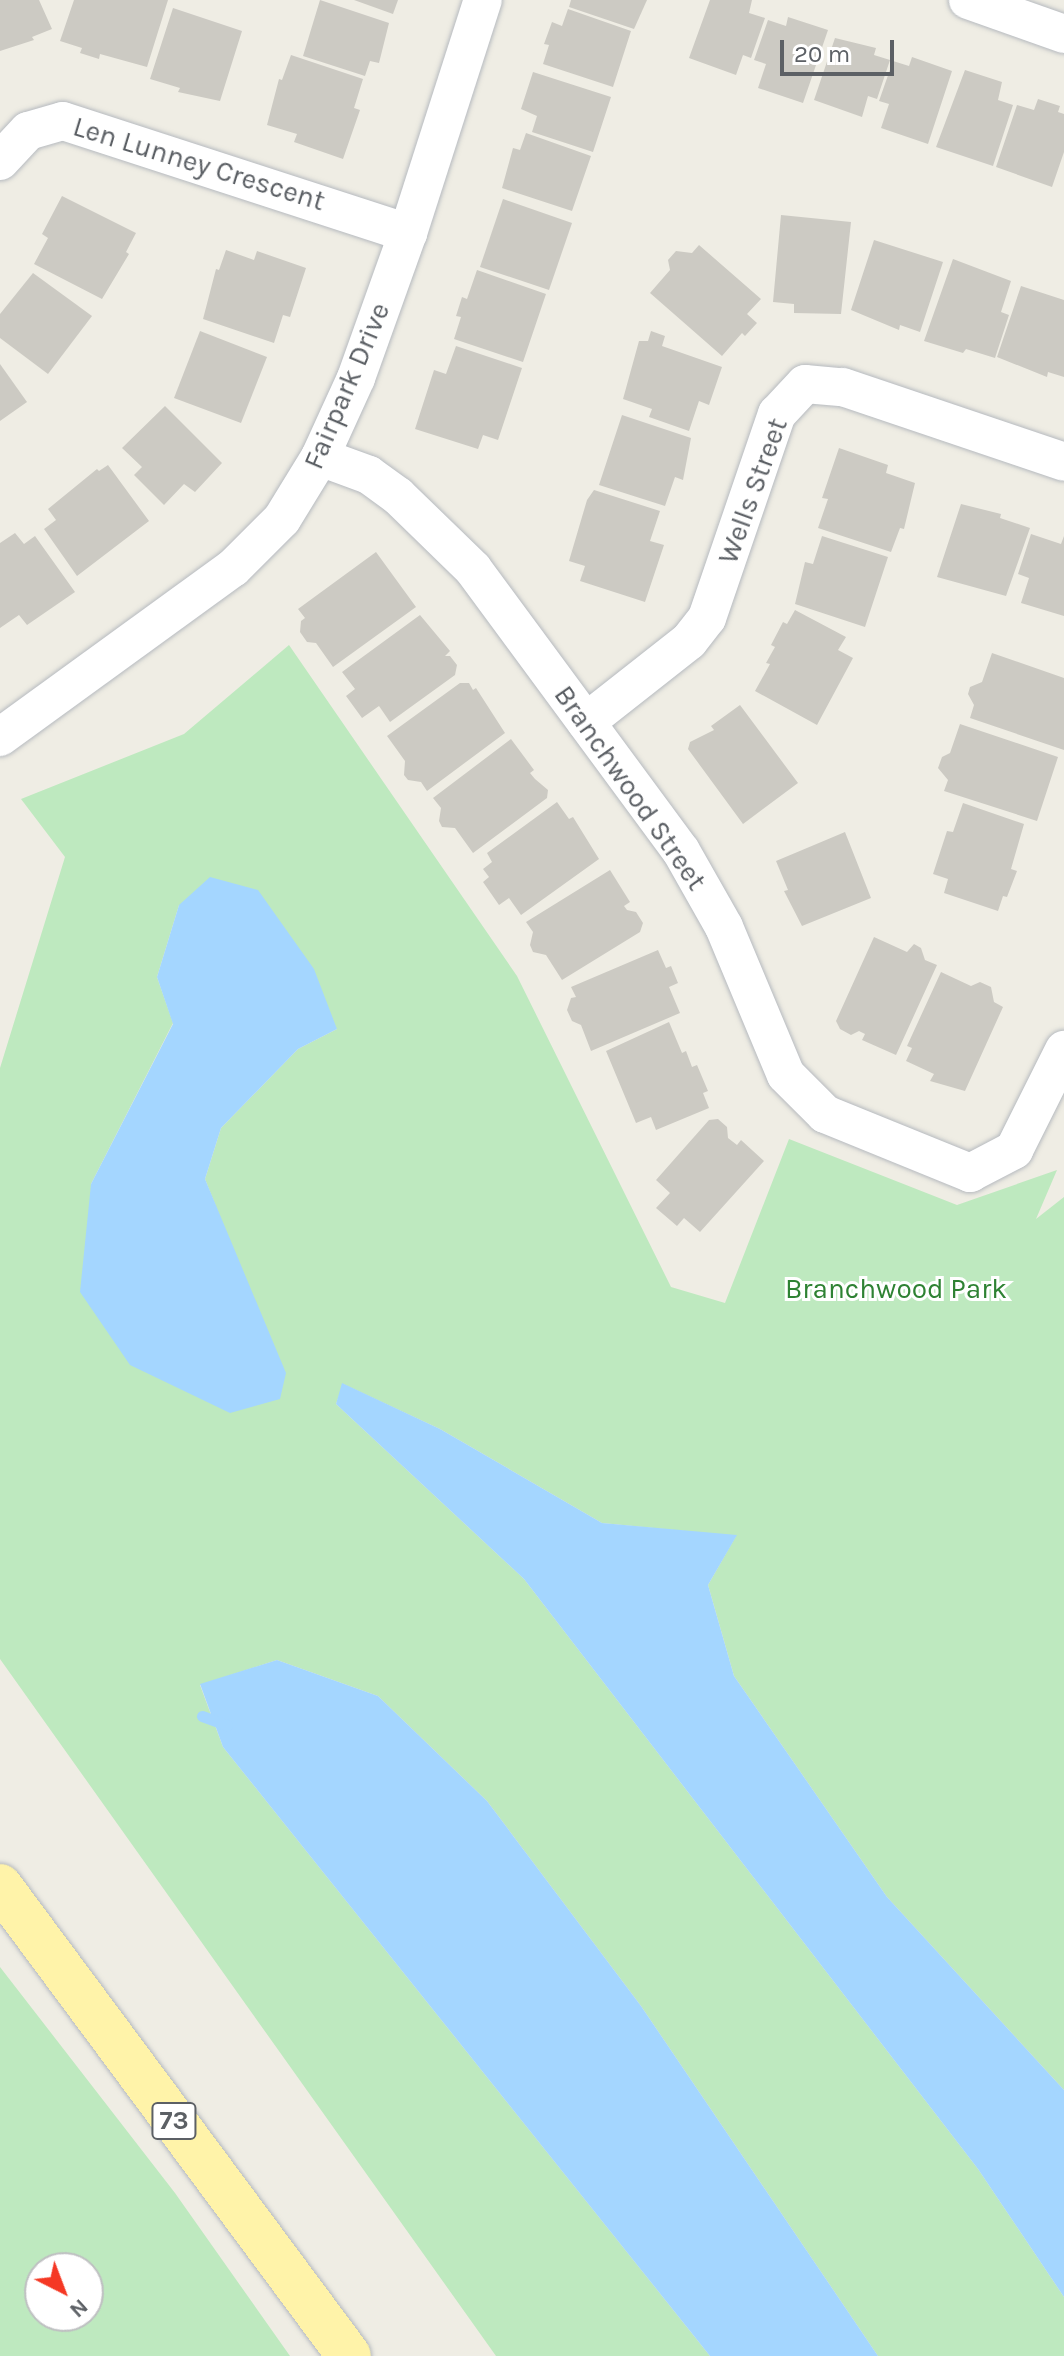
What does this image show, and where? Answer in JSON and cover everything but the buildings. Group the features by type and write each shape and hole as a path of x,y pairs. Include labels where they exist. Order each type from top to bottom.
{"main road":[{"name":"73","path":"0,1886 349,2356"}],"street":[{"name":"Fairpark Drive","path":"0,737 233,568 282,519 320,457 356,378 408,233 483,0"},
{"path":"968,0 1064,34"},
{"name":"Len Lunney Crescent","path":"0,161 28,131 63,121 408,233"},
{"name":"Wells Street","path":"586,722 689,641 707,618 777,414 805,384 843,387 1064,462"},
{"name":"Branchwood Street","path":"320,457 369,475 430,525 473,569 681,851 724,927 786,1075 825,1114 970,1173 1014,1150 1064,1050"}],"green space":[{"name":"Branchwood Park","path":"289,645 517,976 671,1287 725,1303 789,1139 957,1205 1057,1170 1036,1219 1064,1197 1064,2090 887,1897 734,1676 708,1585 736,1536 602,1523 440,1429 343,1384 336,1404 524,1579 978,2169 1064,2297 1064,2356 878,2356 641,2006 487,1801 378,1696 277,1660 200,1685 223,1747 710,2356 496,2356 0,1659 0,1068 65,857 21,799 184,734","holes":["179,905 337,1029 298,1049 221,1128 205,1179 238,1262 91,1184 173,1023 157,977"]},
{"path":"0,1967 175,2193 290,2356 0,2356"}],"water":[{"path":"210,877 258,890 314,969 337,1029 298,1049 221,1128 205,1179 286,1373 280,1399 230,1413 130,1365 80,1292 91,1184 173,1024 157,977 179,905"},
{"path":"342,1383 440,1429 602,1523 737,1535 708,1585 734,1676 887,1897 1064,2090 1064,2297 978,2169 524,1579 336,1404"},
{"path":"277,1660 378,1696 487,1801 641,2006 878,2356 710,2356 223,1747 200,1684"}],"waterway":[{"path":"202,1716 227,1725"}]}
